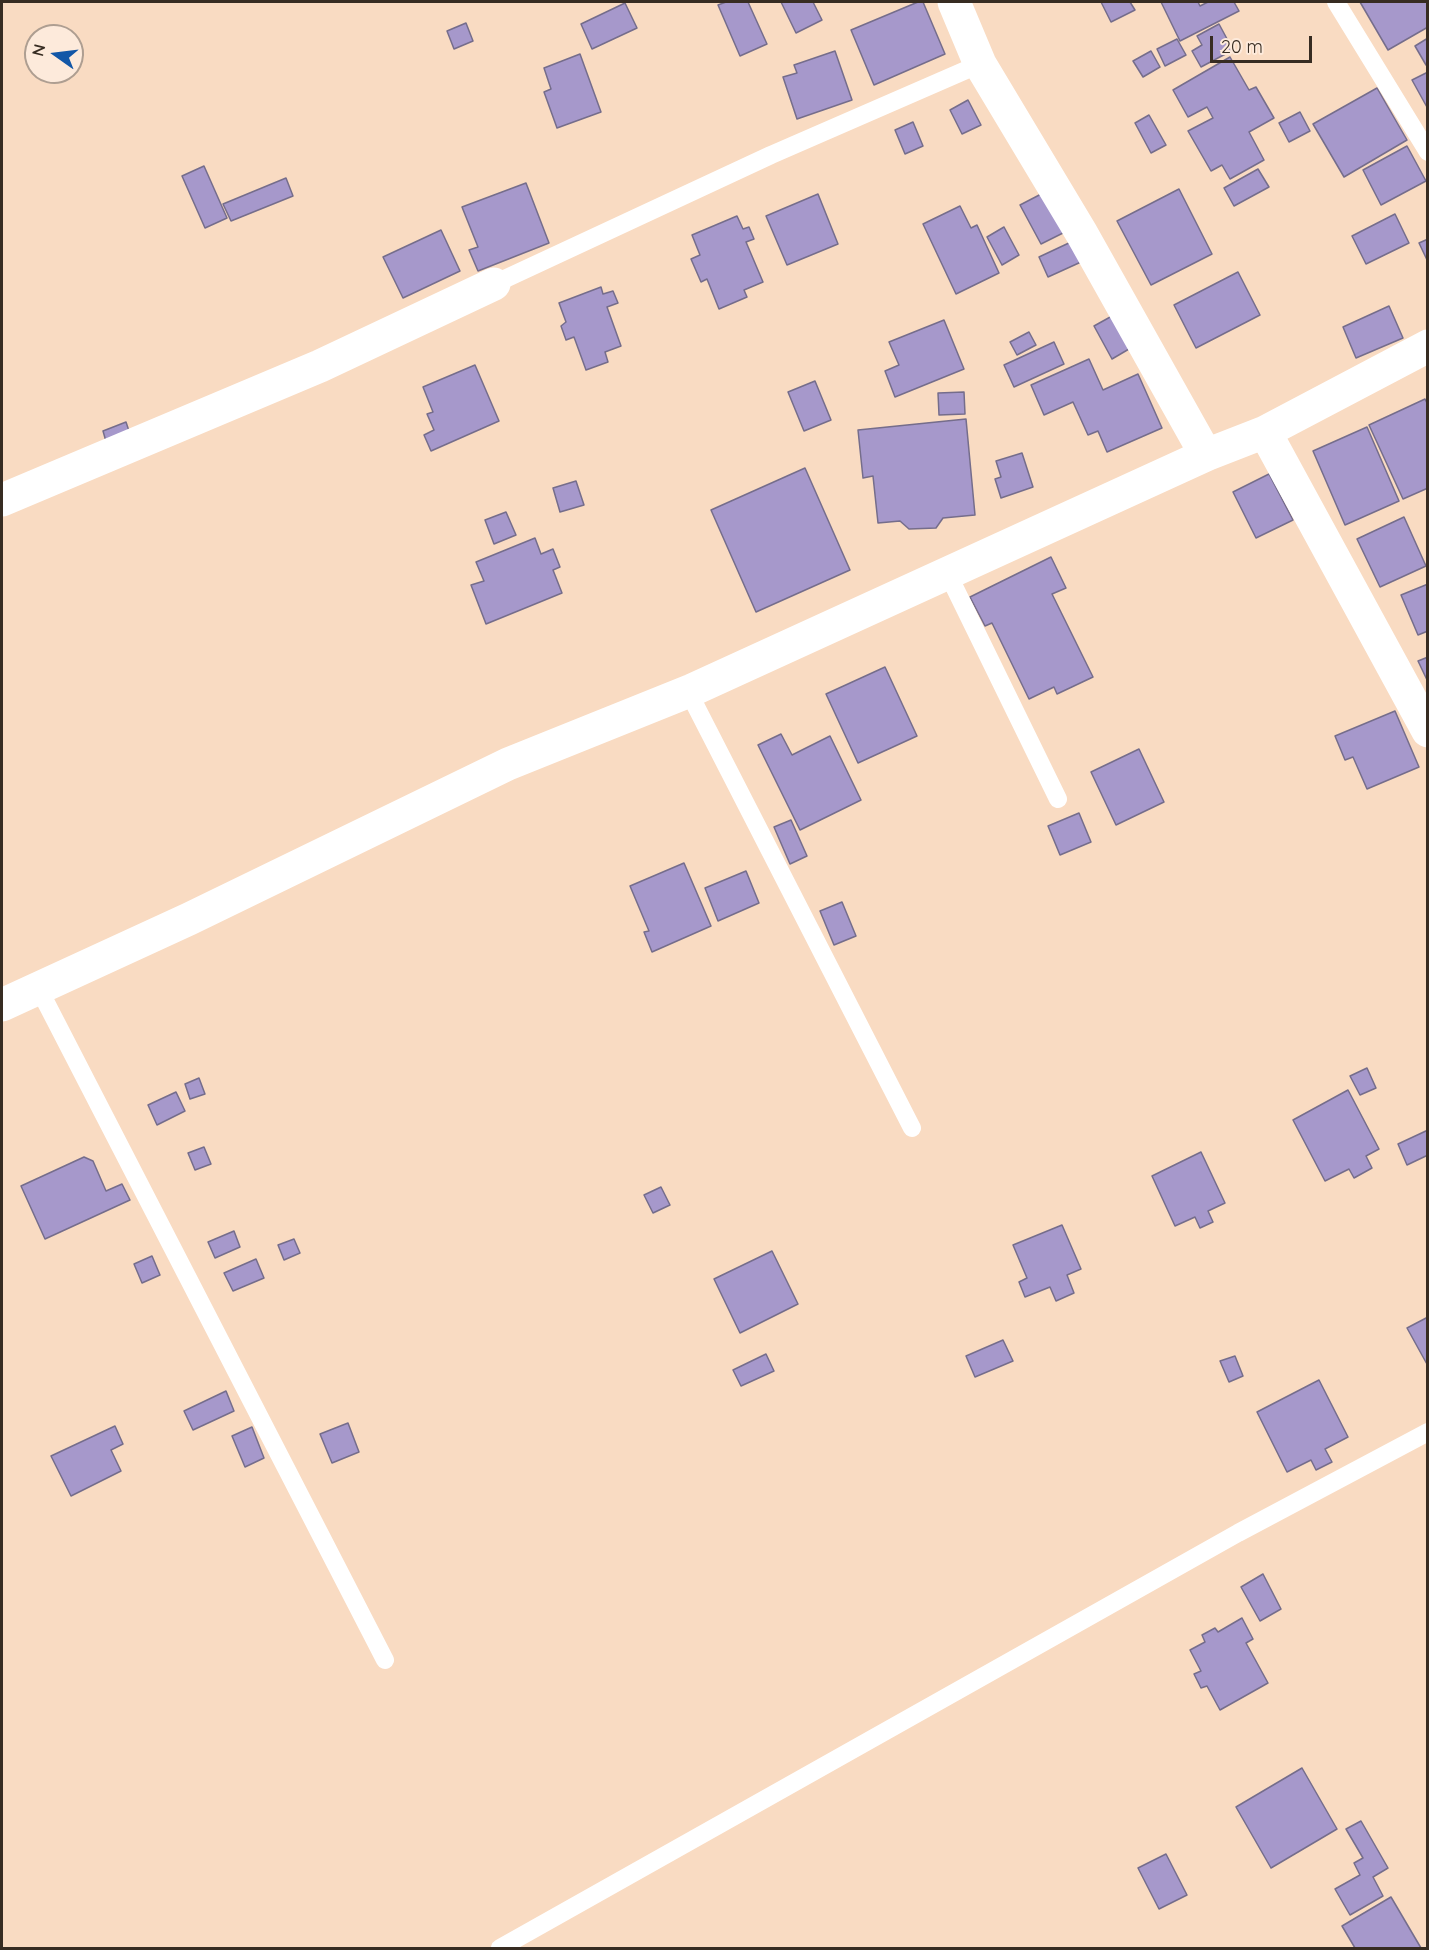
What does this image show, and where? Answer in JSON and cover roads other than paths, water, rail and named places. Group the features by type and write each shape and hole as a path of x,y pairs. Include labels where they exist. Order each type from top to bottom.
{"street":[{"path":"954,2 980,64 1082,234 1206,455"},
{"path":"2,500 320,366 494,284"},
{"path":"2,1005 339,848 508,764 688,691 1206,455 1265,432 1428,346"},
{"path":"1265,432 1428,731"}],"lane":[{"path":"1336,2 1428,152"},
{"path":"494,284 771,155 980,64"},
{"path":"947,572 1058,799"},
{"path":"688,691 912,1128"},
{"path":"39,989 385,1660"},
{"path":"500,1948 1227,1539 1428,1432"}]}
